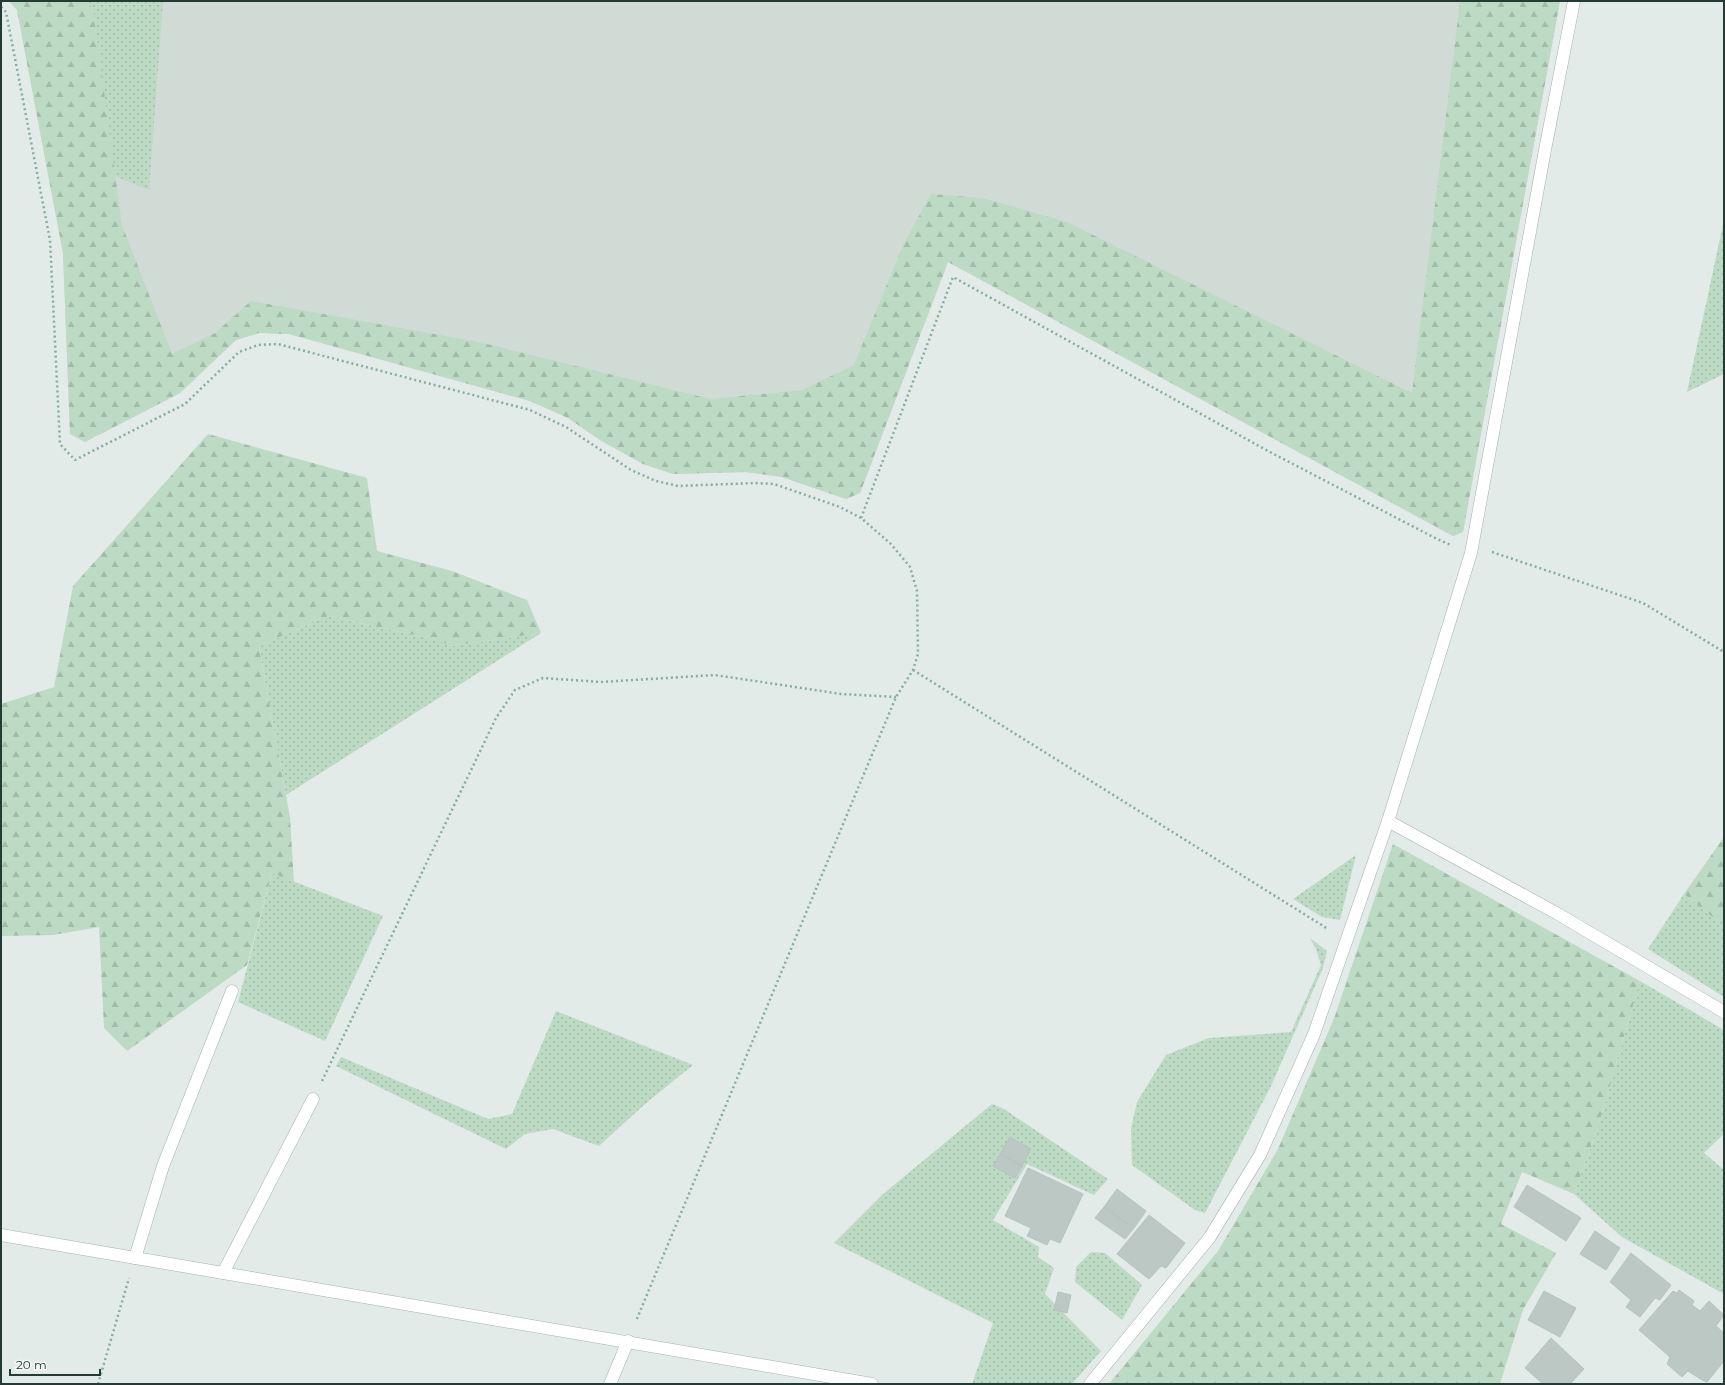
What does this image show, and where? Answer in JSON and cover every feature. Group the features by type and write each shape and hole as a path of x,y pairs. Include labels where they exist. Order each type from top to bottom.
{"street":[{"path":"1090,1384 1210,1237 1260,1155 1314,1034 1347,941 1388,821 1472,549 1545,150 1574,1"},
{"path":"1388,821 1558,914 1724,1012"},
{"path":"135,1258 162,1166 232,990"},
{"path":"223,1273 313,1099"},
{"path":"1,1235 872,1384"},
{"path":"610,1384 628,1342"}],"path":[{"path":"1,7 6,12 50,240 60,444 75,460 185,404 239,352 258,345 278,344 530,410 566,427 631,470 656,480 678,486 755,483 774,484 840,507 861,518 891,544 910,568 917,592 918,654 913,670 896,697 628,1342"},
{"path":"861,518 953,277 1268,451 1438,539 1643,604 1724,652"},
{"path":"913,670 1347,941"},
{"path":"313,1099 496,718 515,690 543,678 601,682 715,675 841,694 896,697"},
{"path":"98,1384 135,1258"}],"shaded area":[{"path":"9,1 1560,1 1463,532 1453,536 948,262 860,493 846,499 782,477 746,472 673,474 643,464 600,440 568,418 530,401 289,334 259,333 236,340 180,393 85,442 70,434 63,253 17,10"}],"green space":[{"path":"9,1 87,1 93,9 122,225 172,354 215,333 251,301 479,342 710,399 802,390 854,365 903,245 931,194 983,198 1067,222 1412,393 1460,1 1560,1 1463,532 1453,536 948,262 860,493 846,499 782,477 746,472 673,474 643,464 600,440 568,418 530,401 289,334 259,333 236,340 180,393 85,442 70,434 63,253 17,10"},
{"path":"87,1 163,1 149,190 115,176 93,9"},
{"path":"1724,220 1724,374 1687,392"},
{"path":"208,434 367,478 377,551 452,571 527,600 541,633 451,646 437,640 328,616 259,646 290,817 294,882 272,873 247,965 127,1051 104,1028 99,927 53,935 1,936 1,704 54,687 73,586"},
{"path":"328,616 437,640 451,646 541,633 286,795 259,646"},
{"path":"1724,837 1724,923 1721,924 1684,894"},
{"path":"1393,844 1640,981 1599,1124 1574,1194 1522,1172 1501,1224 1556,1253 1523,1310 1500,1384 1109,1384 1218,1251 1278,1149 1335,1016"},
{"path":"1356,855 1340,920 1322,917 1293,899"},
{"path":"272,873 383,916 325,1041 238,1002"},
{"path":"1684,894 1721,924 1724,923 1724,997 1648,949"},
{"path":"1310,938 1327,951 1323,968 1271,1086 1205,1213 1195,1210 1132,1165 1131,1129 1137,1102 1166,1055 1209,1038 1291,1032 1321,965 1316,949"},
{"path":"1640,981 1724,1030 1724,1134 1704,1153 1724,1170 1724,1294 1622,1237 1574,1194 1599,1124"},
{"path":"556,1011 693,1065 645,1104 599,1146 553,1129 525,1134 506,1149 336,1066 341,1057 488,1119 512,1114"},
{"path":"992,1104 1004,1109 1108,1179 1094,1195 1027,1164 993,1220 1039,1247 1038,1257 1054,1268 1045,1294 1101,1351 1072,1384 972,1384 993,1323 834,1243 883,1194"},
{"path":"1091,1252 1105,1253 1142,1285 1122,1320 1075,1282 1076,1267"}],"building":[{"path":"1010,1137 1031,1149 1022,1166 1000,1154"},
{"path":"1000,1154 1022,1166 1015,1178 993,1166"},
{"path":"1028,1168 1083,1194 1060,1243 1050,1239 1047,1245 1027,1236 1031,1228 1005,1216"},
{"path":"1527,1185 1581,1218 1566,1241 1514,1207"},
{"path":"1117,1189 1146,1211 1134,1228 1104,1207"},
{"path":"1104,1207 1134,1228 1125,1239 1095,1218"},
{"path":"1149,1215 1185,1243 1166,1268 1161,1266 1149,1279 1117,1254"},
{"path":"1595,1231 1620,1248 1606,1270 1580,1254"},
{"path":"1631,1253 1671,1285 1660,1300 1655,1298 1640,1317 1626,1307 1631,1300 1610,1282"},
{"path":"1679,1290 1694,1301 1692,1305 1700,1311 1709,1301 1724,1315 1716,1326 1724,1333 1724,1361 1707,1382 1688,1371 1682,1377 1667,1364 1670,1357 1639,1330 1673,1291 1677,1293"},
{"path":"1544,1291 1576,1308 1560,1337 1528,1320"},
{"path":"1058,1292 1071,1295 1067,1313 1054,1310"},
{"path":"1551,1338 1584,1369 1570,1384 1543,1384 1525,1368"}]}
